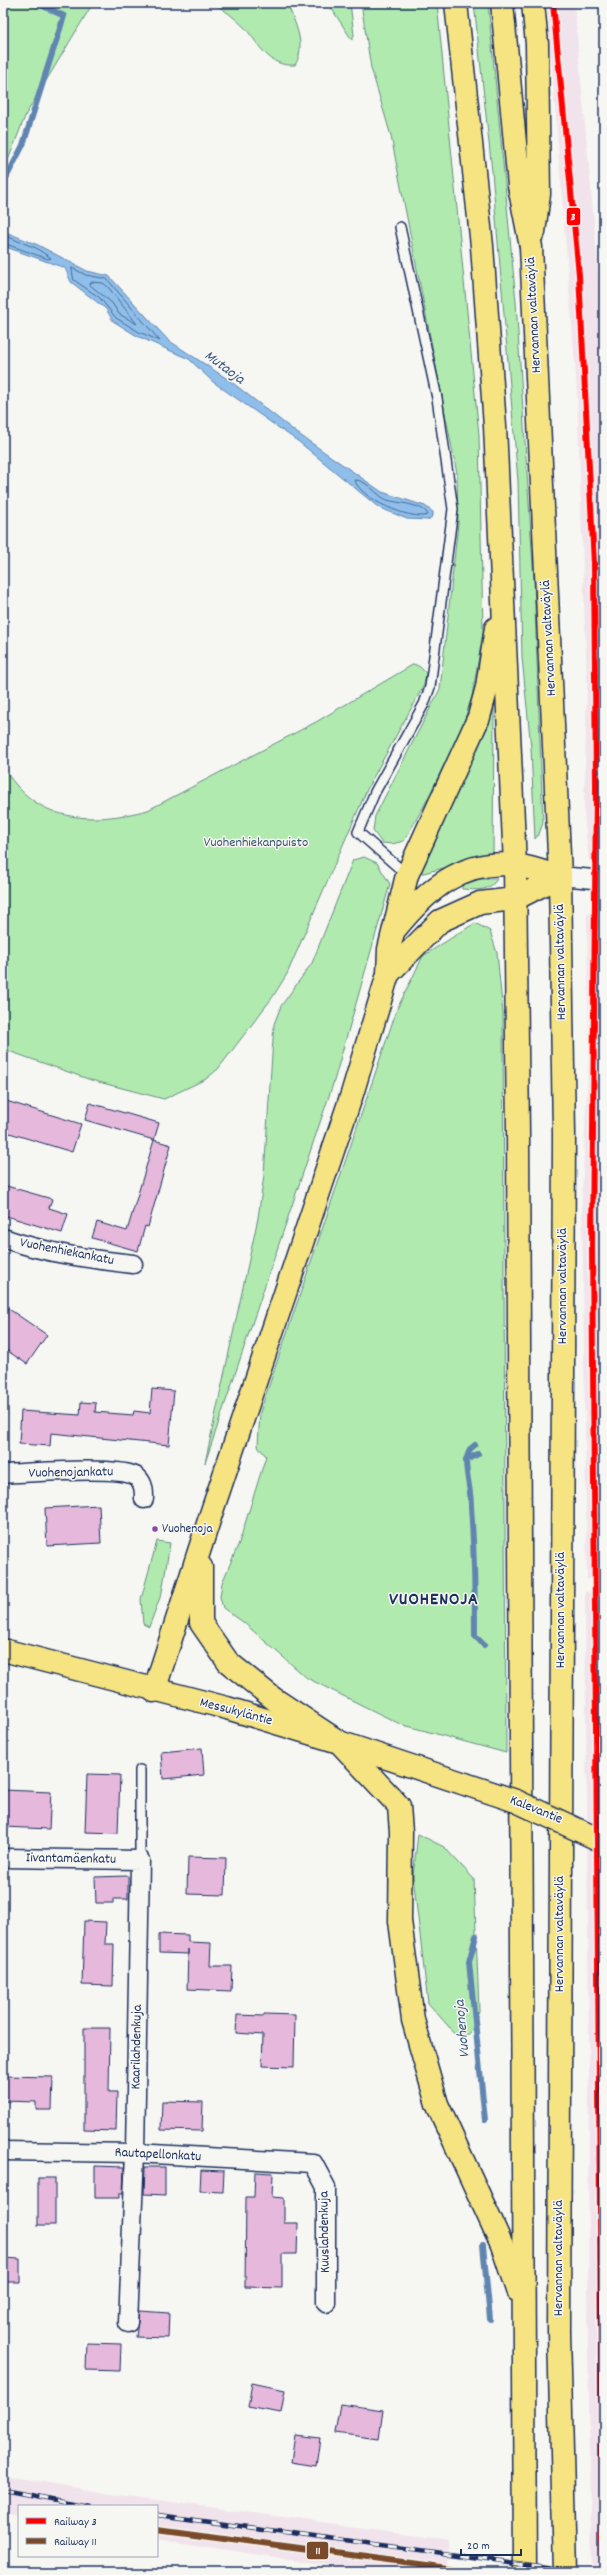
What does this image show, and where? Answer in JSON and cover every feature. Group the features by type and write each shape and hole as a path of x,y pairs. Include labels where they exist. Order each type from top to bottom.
{"main road":[{"path":"456,3 482,246 495,426 504,596 515,865 523,1967 525,2572"},
{"name":"Hervannan valtaväylä","path":"502,3 519,186 531,247 560,876 564,1134 559,2332 565,2572"},
{"path":"531,247 539,194 537,44 533,3"},
{"path":"154,1691 201,1544 352,1094 388,974 389,950 396,928 399,901 407,875 479,718 487,687 491,650 504,596"},
{"path":"396,928 416,903 437,885 463,872 484,867 515,865 560,876"},
{"path":"388,974 440,921 480,904 515,899 560,876"},
{"path":"201,1544 201,1623 228,1662 274,1700 340,1742 399,1806 401,1832 400,1921 413,2020 437,2104 502,2245 523,2306"},
{"name":"Messukyläntie","path":"3,1650 154,1691 227,1708 340,1742 465,1784"},
{"name":"Kalevantie","path":"465,1784 523,1804 604,1842"}],"street":[{"path":"560,876 604,880"},
{"name":"Vuohenhiekankatu","path":"3,1238 26,1246 62,1254 132,1264"},
{"name":"Vuohenojankatu","path":"3,1474 117,1471 136,1477 144,1487 144,1500"},
{"name":"Iivantamäenkatu","path":"3,1858 140,1860"},
{"name":"Kaarilahdenkuja","path":"128,2323 135,2153 140,1860"},
{"name":"Rautapellonkatu","path":"3,2151 135,2153 313,2163"},
{"name":"Kuuslahdenkuja","path":"313,2163 326,2187 326,2303"}],"lane":[{"path":"400,227 437,398 454,509 430,687 424,704 375,792 358,832 407,875"},
{"name":"Kaarilahdenkuja","path":"140,1770 140,1860"}],"shaded area":[{"path":"547,3 574,3 602,311 604,862 589,861 584,813 587,685 577,389"},
{"path":"604,903 604,1578 587,1579 582,1196 589,1049 587,915"},
{"path":"585,1592 604,1592 604,2572 592,2572 588,2345 589,2049"},
{"path":"3,2475 104,2493 447,2539 449,2572 372,2572 158,2539 158,2505 18,2505 18,2516 3,2513"}],"green space":[{"path":"3,3 93,3 26,114 3,173"},
{"path":"213,3 287,3 296,26 300,42 300,50 295,65 286,65 271,59 241,24 226,11"},
{"path":"328,3 350,3 354,35 352,40"},
{"path":"361,3 437,3 479,435 483,633 472,696 462,728 425,804 404,841 392,844 382,843 373,831 375,816 440,689 458,524 457,474 391,136 371,68"},
{"path":"474,3 488,3 516,302 534,581 543,823 539,834 535,839 531,748 522,657 518,481 492,171"},
{"name":"Vuohenhiekanpuisto","path":"414,664 426,673 424,685 369,785 287,974 272,998 218,1069 206,1079 164,1099 91,1080 3,1049 3,766 16,785 31,799 48,809 66,815 85,818 105,817 126,815 148,810 316,722"},
{"path":"494,708 493,856 415,875 486,717"},
{"path":"364,857 377,863 390,884 334,1081 205,1463 258,1218 264,1175 274,1024 281,1006 312,963 353,860"},
{"path":"462,879 497,879 490,886 477,890 462,889"},
{"path":"475,923 490,931 497,953 503,1014 506,1753 400,1724 307,1678 243,1622 223,1608 220,1597 222,1583 239,1543 266,1456 258,1446 260,1412 397,1009 423,956"},
{"path":"157,1541 170,1543 162,1592 149,1627 143,1624 141,1599"},
{"path":"418,1834 444,1847 474,1879 479,2011 470,2034 456,2035 428,2003 413,1876"}],"water":[{"path":"600,3 604,3 604,39"},
{"path":"3,231 38,245 87,271 109,276 168,340 229,380 297,433 382,492 425,506 433,512 433,516 428,520 407,519 378,507 299,442 213,382 189,359 137,336 113,321 106,309 71,282 65,268 3,246"}],"building":[{"path":"3,1100 81,1124 72,1152 3,1131"},
{"path":"90,1103 159,1123 154,1140 85,1120"},
{"path":"154,1140 171,1145 148,1227 145,1226 138,1251 92,1238 97,1222 127,1231"},
{"path":"3,1185 52,1199 49,1208 68,1214 62,1233 3,1215"},
{"path":"3,1305 47,1335 27,1364 3,1348"},
{"path":"152,1389 174,1391 169,1445 51,1433 50,1446 19,1444 21,1411 80,1415 81,1402 96,1403 95,1412 133,1415 134,1411 150,1413"},
{"path":"99,1505 101,1543 47,1546 45,1508"},
{"path":"202,1748 204,1775 163,1779 161,1752"},
{"path":"87,1774 120,1775 118,1833 85,1832"},
{"path":"3,1790 51,1792 49,1829 3,1827"},
{"path":"188,1857 226,1858 225,1895 187,1894"},
{"path":"128,1876 128,1899 113,1899 113,1903 96,1903 95,1877"},
{"path":"84,1921 106,1922 105,1944 114,1944 113,1986 82,1985"},
{"path":"159,1934 188,1935 188,1942 211,1943 210,1966 232,1966 231,1991 187,1989 188,1954 159,1953"},
{"path":"264,2014 295,2015 294,2067 262,2066 263,2035 236,2033 237,2015 264,2016"},
{"path":"84,2028 110,2028 109,2092 117,2092 116,2131 84,2130"},
{"path":"3,2076 53,2077 52,2110 36,2110 36,2102 3,2101"},
{"path":"162,2101 203,2102 202,2131 161,2130"},
{"path":"95,2166 124,2167 123,2193 119,2193 119,2198 95,2198"},
{"path":"145,2167 165,2167 165,2195 144,2194"},
{"path":"201,2170 224,2171 223,2192 200,2191"},
{"path":"255,2172 273,2173 272,2197 284,2198 284,2223 298,2223 297,2254 282,2254 282,2288 245,2287 246,2197 254,2197"},
{"path":"38,2178 55,2178 55,2225 38,2225"},
{"path":"3,2258 20,2259 20,2282 3,2282"},
{"path":"139,2311 169,2313 168,2338 136,2337"},
{"path":"87,2343 121,2344 120,2371 86,2370"},
{"path":"252,2383 285,2390 281,2413 248,2407"},
{"path":"340,2404 383,2410 379,2439 335,2433"},
{"path":"295,2435 320,2438 316,2466 291,2462"}],"waterway":[{"path":"3,184 23,145 64,16 37,3"},
{"name":"Vuohenoja","path":"466,1460 470,1449 475,1445"},
{"name":"Vuohenoja","path":"478,1454 466,1460 471,1500 473,1538 475,1636 484,1645"},
{"name":"Vuohenoja","path":"476,1936 469,1962 485,2120"},
{"name":"Vuohenoja","path":"483,2245 490,2319"}],"railway":[{"path":"3,2490 84,2505"},
{"path":"158,2515 584,2572"}],"rail line":[{"name":"3","path":"553,3 579,275 594,564 596,785 592,1246 603,2572"},
{"name":"11","path":"158,2529 478,2572"}],"place":[{"name":"Vuohenoja","path":"155,1529"}],"district":[{"name":"VUOHENOJA","path":"434,1600"}],"water label":[{"name":"Mutaoja","path":"224,368"}]}
